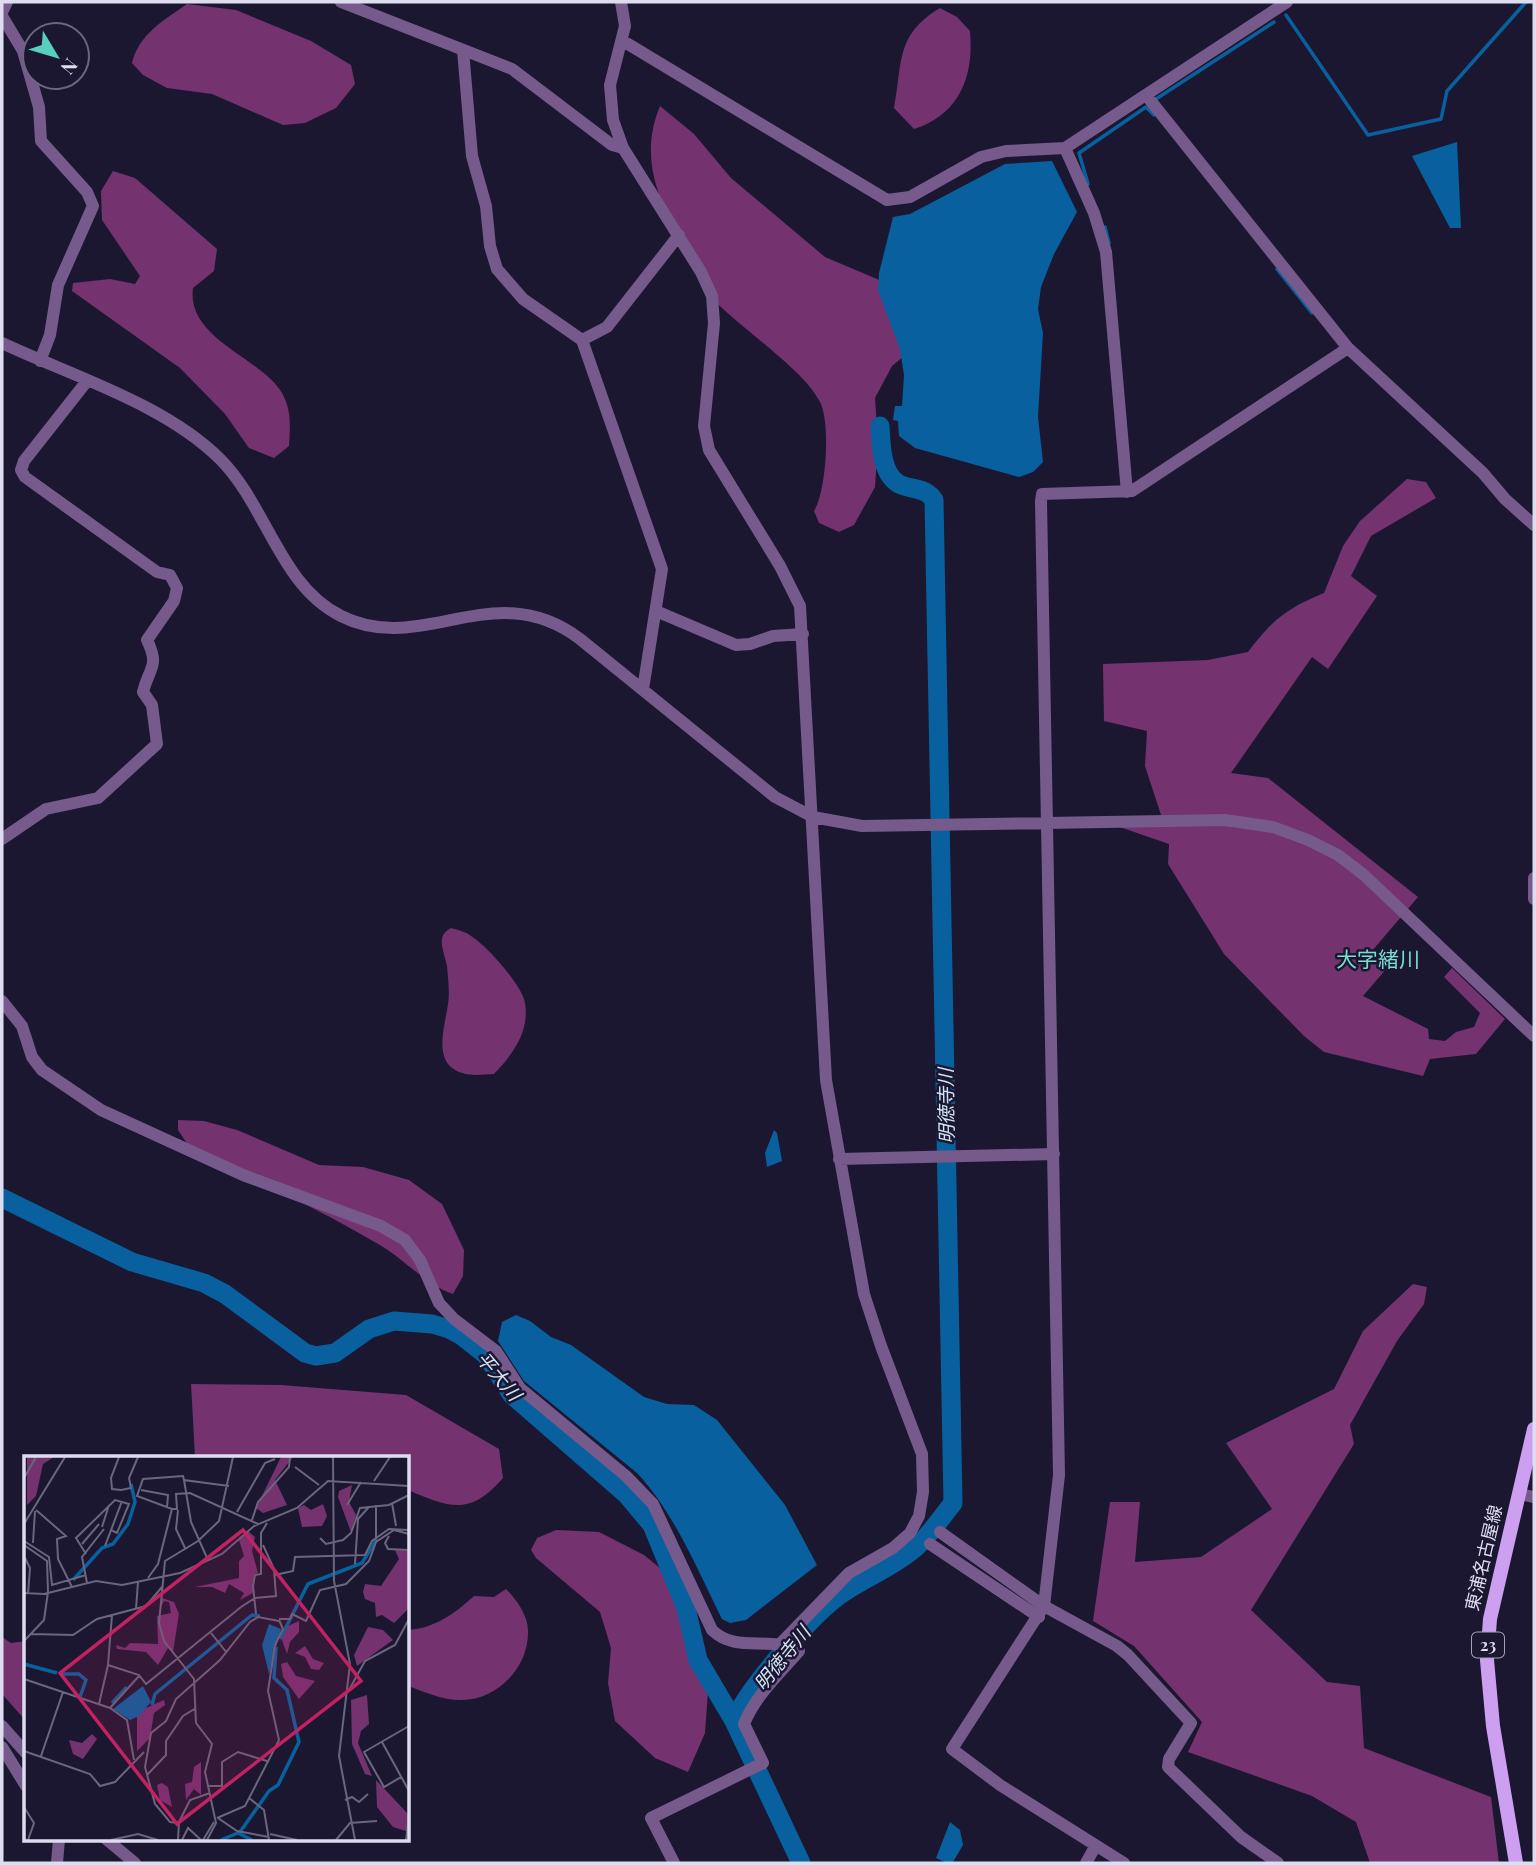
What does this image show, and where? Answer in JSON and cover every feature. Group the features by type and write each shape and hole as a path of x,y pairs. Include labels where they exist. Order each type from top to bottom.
{"main road":[{"name":"東浦名古屋線","path":"1516,1863 1493,1726 1487,1660 1490,1619 1534,1429"}],"street":[{"path":"7,2 2,14 23,51 39,107 41,141 88,192 93,206 58,285 50,335 40,361"},
{"path":"341,2 526,77 612,145 623,148"},
{"path":"621,2 625,26 610,85 613,120 623,148 708,285 714,307 704,426 709,450 791,585 800,606 826,1080 864,1294 922,1454 923,1492 919,1516 909,1533 892,1548 849,1573 782,1643"},
{"path":"623,41 887,200 910,197 981,157 1006,152 1065,148 1287,2"},
{"path":"463,50 472,156 486,206 497,269 523,299 582,340 662,569 643,689"},
{"path":"1146,95 1348,348 1483,473 1505,499 1534,525"},
{"path":"1065,148 1094,213 1106,252 1127,492"},
{"path":"582,340 607,327 679,235"},
{"path":"2,343 175,423 219,458 249,495 300,582 318,602 339,615 362,624 397,628 477,614 528,614 569,630 775,797 813,817 862,826 1225,820 1273,827 1338,855 1364,875 1534,1036"},
{"path":"1124,1863 1095,1847 952,1749 1042,1612 1059,1475 1042,494 1127,492 1139,487 1348,348"},
{"path":"2,839 46,809 98,798 157,744 152,705 143,692 154,670 155,660 147,640 174,601 177,588 170,575 157,572 25,477 21,470 24,461 87,381"},
{"path":"656,611 736,645 750,644 773,636 803,634"},
{"path":"1534,878 1534,899"},
{"path":"2,1001 22,1026 32,1057 43,1070 91,1104 243,1175 381,1226 405,1240 419,1260 439,1303 454,1319 496,1351 520,1388 626,1476 653,1504 712,1630 734,1643 782,1643 799,1651 749,1712 744,1724 762,1763 651,1818 674,1863"},
{"path":"839,1159 1054,1154"},
{"path":"1519,1494 1534,1497"},
{"path":"940,1532 1042,1612"},
{"path":"930,1544 1042,1612 1117,1646 1189,1720 1191,1727 1169,1759 1168,1767 1241,1837 1278,1863"},
{"path":"4,1733 24,1751"},
{"path":"2,1747 24,1783"},
{"path":"57,1863 59,1840"},
{"path":"107,1840 135,1863"},
{"path":"1086,1863 1095,1847"}],"shaded area":[{"path":"187,4 236,10 311,41 351,65 355,84 336,108 305,123 283,125 212,94 167,88 143,75 132,63 146,36"},
{"path":"940,8 957,17 970,31 971,48 966,78 961,91 943,114 914,129 894,108 903,51 915,29"},
{"path":"660,106 694,134 731,178 825,257 877,279 908,302 922,341 892,366 875,398 878,441 875,487 854,525 839,532 819,523 814,511 822,489 826,458 825,425 820,402 801,377 712,298 663,205 652,167 651,148 653,127"},
{"path":"113,171 135,178 217,249 214,271 193,288 194,306 201,321 213,334 259,369 282,393 289,413 289,446 274,458 249,448 225,414 180,368 72,291 73,283 110,279 135,284 140,276 102,220 101,191"},
{"path":"1407,479 1426,482 1436,498 1371,536 1351,576 1377,596 1328,669 1312,657 1231,773 1268,778 1418,897 1372,951 1387,968 1363,996 1428,1029 1429,1039 1445,1041 1456,1032 1474,1027 1480,1013 1444,977 1452,968 1505,1019 1476,1054 1430,1059 1423,1076 1324,1052 1304,1036 1224,954 1168,864 1169,844 1111,824 1162,818 1145,766 1147,731 1104,721 1103,664 1208,660 1248,652 1281,616 1324,593 1343,546 1360,521"},
{"path":"451,928 469,935 486,948 518,986 525,1003 522,1033 513,1051 494,1074 469,1075 455,1070 444,1055 442,1045 449,990 442,940 446,931"},
{"path":"178,1120 204,1121 237,1130 319,1165 363,1167 409,1180 442,1204 464,1250 463,1276 453,1294 433,1284 388,1250 355,1231 188,1145 178,1130"},
{"path":"1413,1284 1427,1287 1424,1304 1397,1341 1350,1425 1354,1444 1251,1610 1327,1682 1360,1686 1364,1748 1491,1797 1499,1863 1370,1863 1356,1822 1312,1796 1188,1752 1202,1722 1134,1646 1093,1621 1110,1502 1140,1502 1135,1562 1201,1557 1272,1509 1226,1443 1334,1389 1363,1331"},
{"path":"191,1384 281,1385 406,1395 499,1449 503,1478 480,1498 459,1505 436,1501 410,1491 410,1456 195,1456"},
{"path":"556,1530 599,1532 644,1555 671,1577 695,1623 709,1678 705,1733 688,1772 655,1758 615,1721 608,1683 611,1648 600,1612 536,1558 531,1550 537,1538"},
{"path":"506,1589 524,1613 527,1625 527,1644 523,1657 508,1679 498,1688 474,1699 454,1700 410,1687 410,1630 444,1619 474,1596 494,1597"},
{"path":"2,1637 11,1643 24,1641 24,1719 2,1694"}],"water":[{"path":"1457,142 1461,228 1450,228 1412,156"},
{"path":"1052,161 1077,212 1054,254 1041,287 1038,309 1043,333 1038,417 1043,462 1033,472 1019,477 915,448 899,436 898,421 893,420 895,406 902,406 904,375 900,349 878,290 879,273 893,217 910,214 1005,164"},
{"path":"774,1130 777,1133 782,1161 767,1167 765,1153"},
{"path":"516,1315 530,1321 551,1337 571,1345 644,1397 667,1404 694,1405 717,1420 785,1505 817,1565 746,1620 730,1623 722,1619 684,1543 651,1489 637,1473 524,1381 498,1341 502,1322"},
{"path":"950,1822 960,1830 963,1845 953,1862 947,1863 936,1858"}],"waterway":[{"path":"1286,15 1368,135 1441,119 1447,91 1526,2"},
{"path":"1156,99 1274,22"},
{"path":"1088,184 1079,153 1146,107 1154,115"},
{"path":"1105,227 1109,243"},
{"path":"1277,269 1312,313"},
{"name":"明徳寺川","path":"734,1721 765,1673 811,1620 837,1597 915,1548 953,1503 934,500 923,491 899,484 893,479 883,458 880,426"},
{"name":"平大川","path":"2,1198 132,1262 204,1283 225,1294 305,1353 316,1356 335,1353 369,1329 394,1321 432,1324 449,1329 486,1355 512,1395 626,1494 652,1525 686,1608 698,1660 734,1721 801,1863"}],"district":[{"name":"大字緒川","path":"1378,960"}]}
